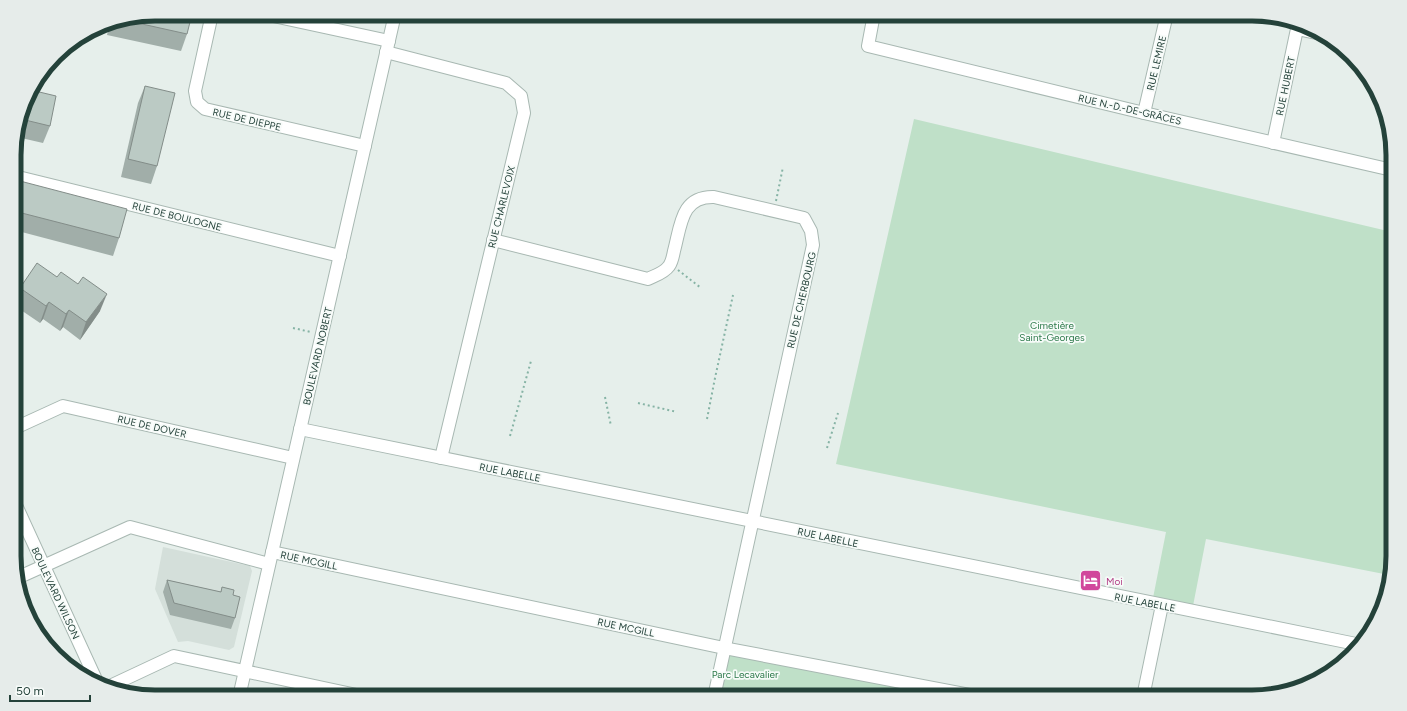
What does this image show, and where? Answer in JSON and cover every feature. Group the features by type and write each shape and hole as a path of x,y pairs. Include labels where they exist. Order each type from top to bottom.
{"street":[{"name":"RUE DE DIEPPE","path":"211,21 196,91 197,102 205,109 365,146"},
{"name":"RUE CHARLEVOIX","path":"291,21 387,46 506,83 521,96 524,113 441,458"},
{"name":"BOULEVARD NOBERT","path":"241,690 393,21"},
{"name":"RUE N.-D.-DE-GRÂCES","path":"873,21 868,46 1144,113 1386,169"},
{"name":"RUE LEMIRE","path":"1144,113 1165,21"},
{"name":"RUE HUBERT","path":"1273,143 1297,29"},
{"name":"RUE DE BOULOGNE","path":"21,178 340,256"},
{"name":"RUE DE CHERBOURG","path":"671,264 684,212 695,200 706,197 714,197 804,218 811,232 813,245 715,690"},
{"path":"493,240 648,279 661,273 671,264"},
{"name":"RUE DE DOVER","path":"21,425 63,406 293,458"},
{"name":"RUE LABELLE","path":"300,429 1353,643"},
{"name":"BOULEVARD WILSON","path":"21,516 94,675"},
{"name":"RUE MCGILL","path":"22,575 130,527 271,558 943,690"},
{"path":"1145,690 1162,605"},
{"path":"115,684 174,656 333,690"}],"path":[{"path":"773,211 783,167"},
{"path":"671,264 701,288"},
{"path":"707,419 733,295"},
{"path":"293,328 322,334"},
{"path":"510,436 530,361"},
{"path":"605,397 611,426"},
{"path":"638,403 677,412"},
{"path":"826,448 838,413"}],"shaded area":[{"path":"163,547 250,566 252,571 234,647 229,650 188,641 178,642 155,589"}],"green space":[{"name":"Cimetière Saint-Georges","path":"914,119 1386,231 1386,565 1384,574 1206,539 1192,611 1152,603 1166,532 836,464"},
{"name":"Parc Lecavalier","path":"724,648 943,690 715,690"}],"building":[{"path":"146,21 190,21 187,34 136,23"},
{"path":"145,86 175,93 157,166 128,159"},
{"path":"37,92 56,96 50,126 26,120 31,104"},
{"path":"21,181 127,209 119,238 21,213"},
{"path":"37,263 57,277 61,272 78,284 83,277 107,294 86,322 69,310 66,314 49,302 46,306 21,289"},
{"path":"167,580 221,592 222,587 234,590 233,595 240,597 235,618 174,603"}],"place":[{"name":"Moi","path":"1091,581"}]}
